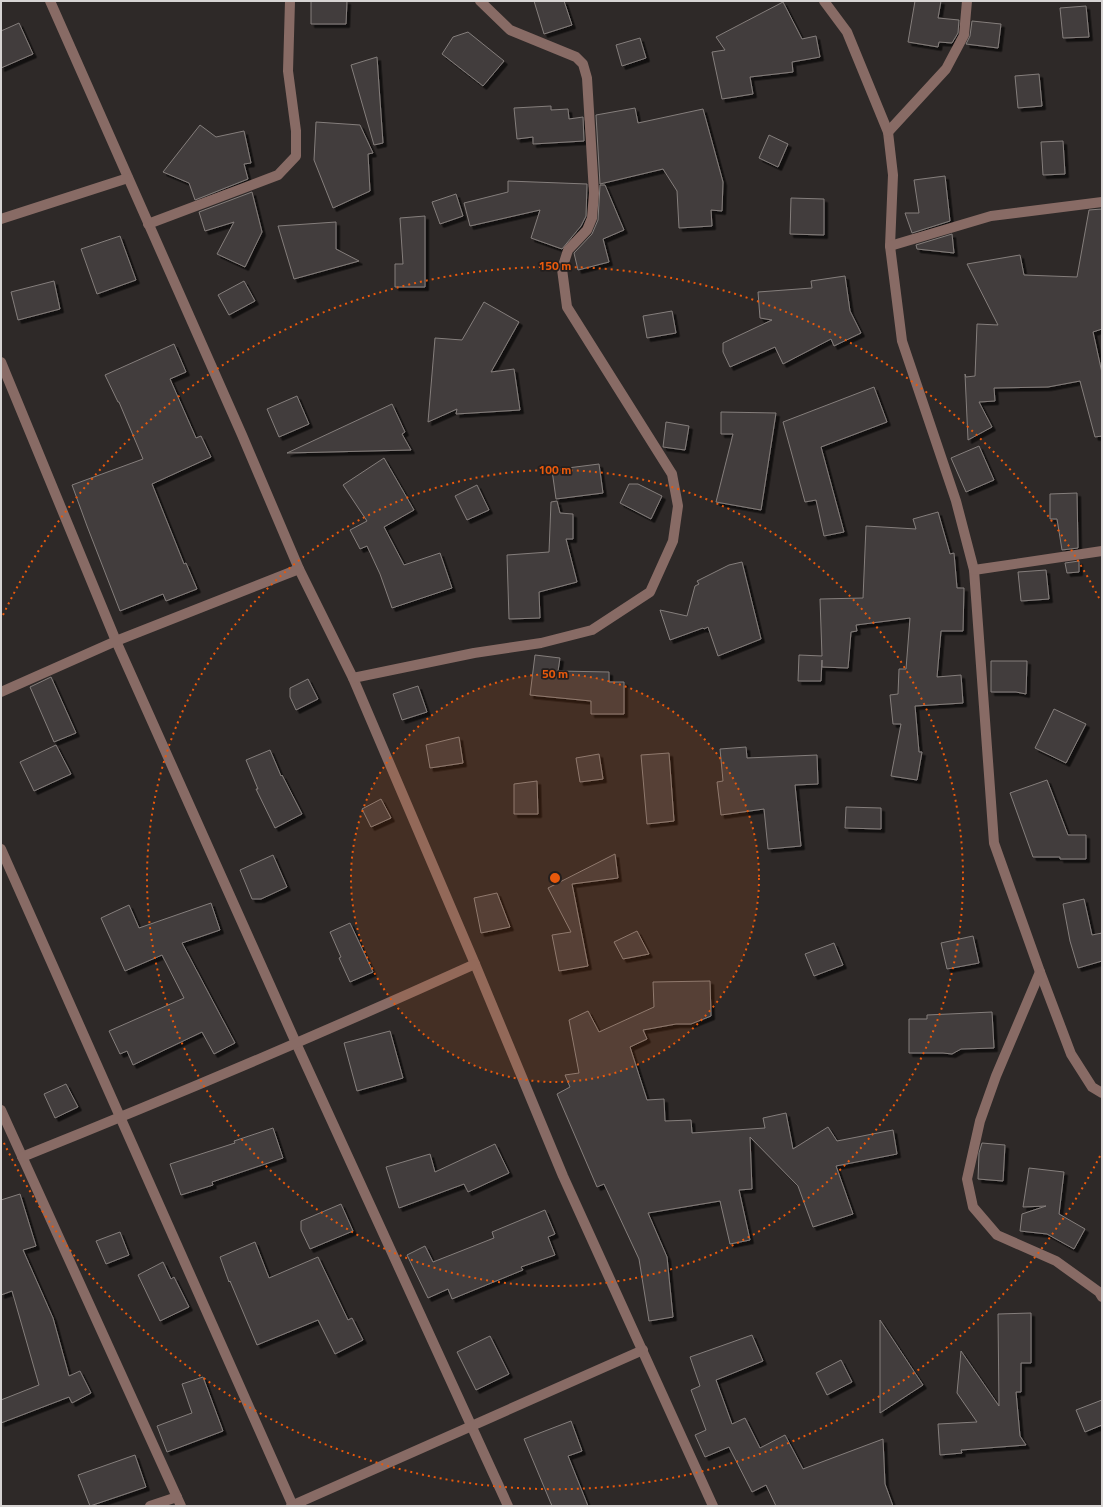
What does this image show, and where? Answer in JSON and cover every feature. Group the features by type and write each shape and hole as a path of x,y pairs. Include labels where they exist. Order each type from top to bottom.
{"street":[{"path":"50,1 242,435 298,569 353,678 475,964 563,1176 713,1506"},
{"path":"148,224 278,175 296,156 296,131 288,71 290,1"},
{"path":"353,678 474,653 541,643 592,630 650,592 673,541 678,506 672,474 567,307 562,269 568,250 587,230 592,218 594,193 587,78 583,64 576,57 510,30 480,1"},
{"path":"824,1 847,32 888,132 893,175 890,246 902,341 956,501 974,570 994,843 1071,1054 1092,1087 1102,1093"},
{"path":"888,132 946,69 964,35 967,1"},
{"path":"1,219 128,178"},
{"path":"890,246 991,216 1102,202"},
{"path":"1,362 116,641 296,1043 508,1506"},
{"path":"974,570 1102,551"},
{"path":"1,692 116,641 298,569"},
{"path":"1,849 292,1506 643,1350"},
{"path":"22,1157 121,1117 362,1015 475,964"},
{"path":"1040,972 996,1076 980,1121 967,1179 973,1207 997,1235 1056,1262 1099,1292 1102,1297"},
{"path":"1,1110 179,1502 150,1506"}],"building":[{"path":"311,1 347,1 346,24 311,24"},
{"path":"534,1 564,1 572,25 544,34"},
{"path":"915,1 941,1 938,18 959,20 958,33 952,43 939,42 938,47 908,42"},
{"path":"783,2 802,39 816,36 820,57 792,62 793,72 750,77 753,94 722,99 712,52 725,50 716,37"},
{"path":"1086,6 1089,37 1063,38 1060,8"},
{"path":"972,21 1001,24 998,48 966,44 970,36"},
{"path":"19,23 33,54 1,68 1,31"},
{"path":"468,32 504,61 483,86 442,54 453,37"},
{"path":"640,38 646,58 622,66 616,45"},
{"path":"377,57 383,143 374,145 351,65"},
{"path":"1039,74 1042,106 1018,108 1015,76"},
{"path":"551,106 551,110 568,109 569,119 583,117 584,141 533,144 533,137 517,139 514,108"},
{"path":"635,108 638,123 703,109 723,182 722,211 711,210 712,226 679,228 677,191 663,169 600,184 596,115"},
{"path":"316,122 360,125 373,153 368,154 370,191 333,208 314,160"},
{"path":"200,125 216,137 244,131 251,163 244,164 248,179 195,200 189,183 163,172"},
{"path":"769,135 788,144 778,167 759,158"},
{"path":"1063,141 1065,174 1043,175 1041,142"},
{"path":"945,176 950,221 912,233 905,213 919,213 914,180"},
{"path":"508,181 587,184 586,216 581,226 562,249 531,238 540,210 470,226 464,203 508,192"},
{"path":"600,185 605,185 624,230 603,239 609,262 578,270 574,253 592,234 598,220"},
{"path":"252,192 262,232 245,267 217,254 234,222 205,231 199,212"},
{"path":"456,194 463,216 440,224 432,202"},
{"path":"791,198 824,199 824,235 790,234"},
{"path":"1102,209 1102,329 1093,332 1102,373 1102,436 1095,437 1080,381 1048,387 994,388 995,401 979,402 992,427 968,440 965,374 966,377 975,376 977,324 998,325 967,264 1020,255 1024,275 1077,277 1089,210"},
{"path":"425,216 425,287 395,287 395,264 403,264 400,218"},
{"path":"336,222 336,249 359,261 294,279 278,226"},
{"path":"952,234 954,253 917,249 916,245"},
{"path":"120,236 136,280 97,294 81,249"},
{"path":"845,276 850,311 861,333 834,346 831,339 783,364 775,347 730,367 723,352 723,343 772,320 760,318 758,292 812,288 811,281"},
{"path":"54,281 60,309 18,320 11,292"},
{"path":"244,281 255,301 229,315 218,295"},
{"path":"484,302 519,322 491,372 514,369 520,410 456,414 457,409 428,422 435,338 462,340"},
{"path":"672,311 676,333 647,338 643,316"},
{"path":"174,344 186,372 170,379 196,438 201,436 211,457 152,484 184,564 186,563 197,589 166,601 163,594 120,611 72,485 143,459 119,402 105,375"},
{"path":"874,387 887,422 821,447 844,532 824,536 816,500 805,502 783,422"},
{"path":"297,396 309,424 279,437 267,409"},
{"path":"392,404 405,432 402,434 411,450 287,453"},
{"path":"721,412 776,413 761,510 716,502 733,434 721,434"},
{"path":"666,422 689,426 685,450 663,447"},
{"path":"979,446 994,480 966,492 951,458"},
{"path":"384,458 414,510 384,527 404,565 440,553 452,588 392,608 380,574 367,546 360,549 350,530 367,521 343,485"},
{"path":"599,464 603,493 556,499 552,470"},
{"path":"629,484 638,484 662,496 651,519 620,503"},
{"path":"477,485 489,510 467,520 455,496"},
{"path":"1077,493 1078,548 1062,550 1057,519 1050,519 1050,494"},
{"path":"557,501 560,513 573,514 573,539 566,539 577,582 539,592 540,618 509,619 507,555 549,552 551,502"},
{"path":"938,512 950,554 954,553 957,588 964,588 963,631 941,631 937,677 961,675 963,703 915,706 919,752 922,752 917,780 891,776 901,724 893,724 890,695 898,694 899,669 906,669 910,618 856,625 857,631 851,632 848,668 822,667 822,660 821,681 798,681 799,655 822,656 820,599 863,598 866,526 916,529 913,519"},
{"path":"1079,561 1079,572 1067,573 1065,563"},
{"path":"742,562 761,639 718,656 708,627 670,640 660,610 687,616 695,586 699,584 697,581 729,565"},
{"path":"1046,570 1049,599 1021,601 1018,572"},
{"path":"535,655 560,658 558,671 609,672 609,682 624,682 624,714 591,714 591,701 530,695"},
{"path":"991,661 1027,661 1026,694 1016,692 991,692"},
{"path":"51,677 76,733 54,742 30,687"},
{"path":"308,679 318,699 296,710 290,697 290,688"},
{"path":"418,686 427,712 402,720 393,694"},
{"path":"1054,709 1086,724 1066,763 1035,748"},
{"path":"459,737 463,763 430,768 426,745"},
{"path":"56,745 71,774 34,791 20,762"},
{"path":"746,747 747,758 817,755 818,784 795,785 801,846 768,849 764,809 721,815 717,782 723,781 720,749"},
{"path":"270,750 281,776 282,775 302,814 275,828 256,789 258,789 246,760"},
{"path":"669,753 674,821 647,824 641,755"},
{"path":"599,754 603,779 580,782 576,758"},
{"path":"1047,780 1068,835 1086,835 1086,859 1033,857 1010,793"},
{"path":"537,781 538,814 514,814 514,784"},
{"path":"381,799 391,818 371,827 362,809"},
{"path":"846,807 881,808 881,829 845,828"},
{"path":"615,854 618,878 572,884 588,966 559,971 552,935 571,932 548,888"},
{"path":"273,855 287,887 261,899 252,899 240,870"},
{"path":"497,893 510,927 481,933 474,898"},
{"path":"1084,899 1092,935 1102,933 1102,961 1078,968 1070,941 1063,904"},
{"path":"211,903 220,930 182,943 235,1043 214,1054 202,1032 133,1065 127,1051 120,1054 109,1031 184,998 162,955 125,971 101,918 129,905 139,928"},
{"path":"350,923 373,972 350,982 339,958 341,957 330,932"},
{"path":"637,931 649,954 623,959 614,942"},
{"path":"973,936 979,963 947,969 941,943"},
{"path":"834,943 843,965 814,976 805,954"},
{"path":"710,981 711,1016 691,1024 676,1024 643,1030 647,1039 630,1047 647,1100 664,1099 665,1121 691,1120 692,1133 765,1128 763,1118 786,1113 793,1149 828,1127 837,1141 893,1130 897,1154 836,1166 853,1214 813,1227 798,1186 750,1137 752,1189 739,1190 750,1240 730,1244 720,1201 648,1213 667,1257 673,1317 649,1321 639,1259 604,1184 597,1187 557,1094 570,1087 565,1075 579,1073 569,1020 588,1011 599,1032 654,1007 653,982"},
{"path":"992,1012 994,1048 961,1049 952,1054 909,1053 909,1019 927,1019 927,1015"},
{"path":"390,1031 403,1078 357,1091 344,1043"},
{"path":"66,1084 78,1107 55,1118 44,1094"},
{"path":"273,1128 283,1158 212,1182 213,1185 181,1195 170,1164 235,1143 234,1141"},
{"path":"982,1143 1005,1145 1003,1181 978,1179 979,1153"},
{"path":"495,1144 509,1173 468,1192 464,1184 399,1208 386,1167 430,1154 435,1172"},
{"path":"1029,1168 1064,1172 1059,1214 1085,1229 1074,1249 1047,1234 1020,1231 1022,1214 1046,1206 1023,1207"},
{"path":"20,1194 36,1246 23,1250 53,1318 69,1376 80,1371 91,1393 72,1403 69,1397 1,1423 1,1400 39,1385 12,1291 1,1295 1,1200"},
{"path":"341,1204 353,1231 310,1249 301,1230 301,1221"},
{"path":"545,1210 555,1234 548,1237 555,1255 521,1267 523,1270 452,1299 448,1289 428,1298 407,1255 425,1246 433,1262 494,1238 492,1232"},
{"path":"120,1232 129,1255 106,1264 96,1241"},
{"path":"255,1242 269,1278 318,1257 348,1320 352,1318 363,1340 335,1354 318,1320 257,1345 230,1281 229,1282 220,1257"},
{"path":"163,1262 171,1279 174,1277 189,1307 160,1321 138,1275"},
{"path":"1031,1313 1031,1363 1021,1363 1021,1392 1016,1392 1020,1436 1026,1445 961,1450 962,1453 940,1455 938,1424 977,1422 957,1393 961,1351 999,1406 998,1314"},
{"path":"880,1320 923,1385 880,1413"},
{"path":"752,1335 763,1361 716,1380 732,1424 745,1418 760,1448 785,1435 803,1469 883,1439 885,1484 893,1506 776,1506 766,1485 752,1492 729,1447 705,1457 695,1435 706,1430 691,1390 700,1386 690,1357"},
{"path":"490,1336 509,1374 476,1390 457,1352"},
{"path":"841,1360 852,1382 827,1395 816,1373"},
{"path":"203,1377 223,1431 167,1452 157,1426 192,1413 182,1384"},
{"path":"1102,1400 1102,1425 1085,1432 1076,1410"},
{"path":"571,1421 582,1451 568,1456 588,1506 552,1506 524,1439"},
{"path":"135,1455 146,1487 90,1506 78,1475"}]}
